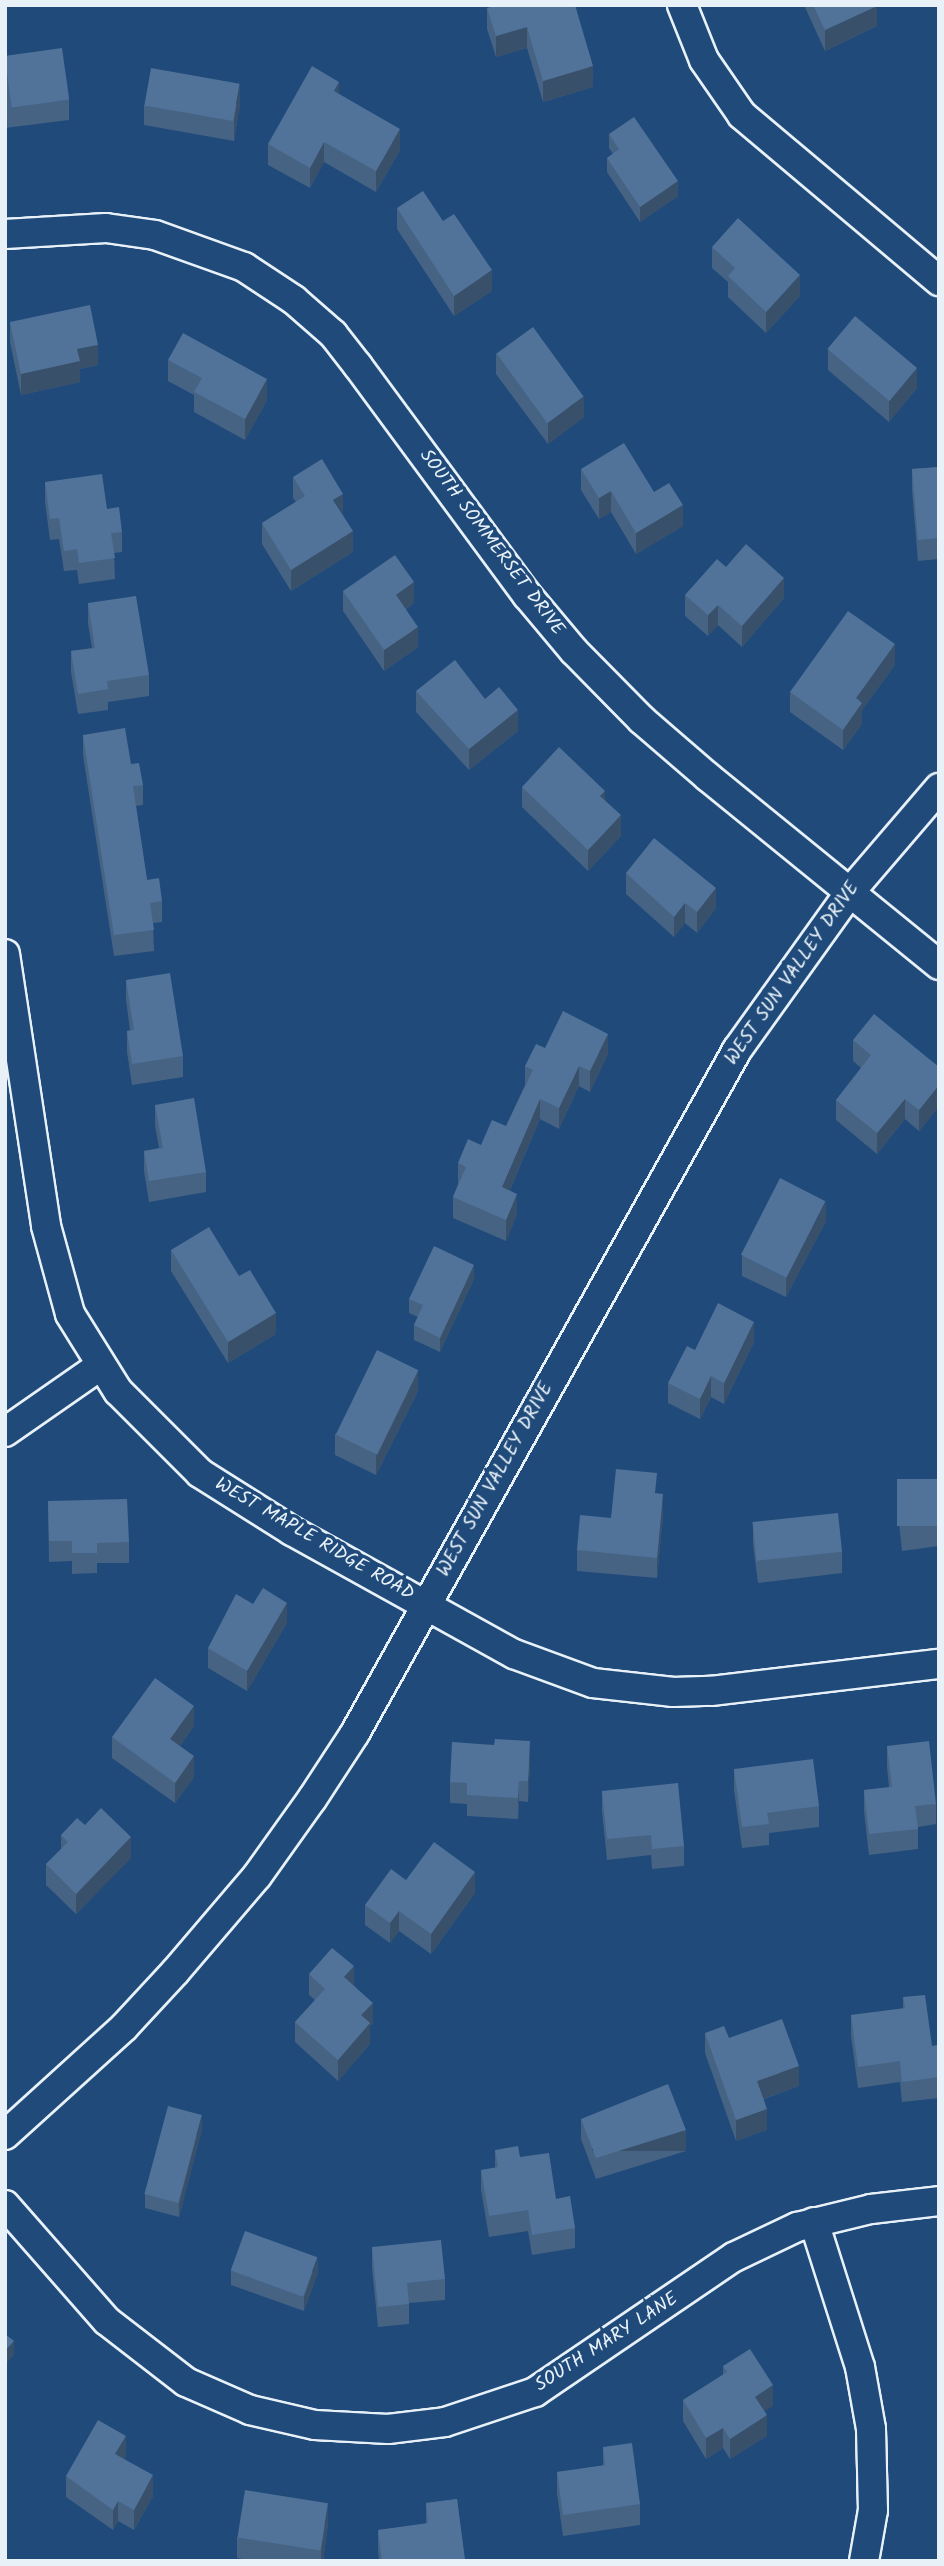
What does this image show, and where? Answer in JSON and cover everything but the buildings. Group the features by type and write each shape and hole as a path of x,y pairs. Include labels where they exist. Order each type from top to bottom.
{"street":[{"path":"682,5 704,60 742,115 939,281"},
{"name":"SOUTH SOMMERSET DRIVE","path":"5,234 106,228 155,235 244,267 294,300 332,334 358,366 527,595 574,651 642,720 939,965"},
{"name":"WEST SUN VALLEY DRIVE","path":"5,2136 124,2027 257,1876 355,1733 737,1051 850,892 939,788"},
{"name":"WEST MAPLE RIDGE ROAD","path":"5,954 53,1259 70,1314 100,1366 142,1419 200,1473 268,1518 542,1667 621,1688 711,1691 939,1664"},
{"path":"5,1432 100,1366"},
{"name":"SOUTH MARY LANE","path":"5,2205 107,2321 186,2382 250,2410 302,2422 388,2429 445,2422 535,2392 734,2257 814,2222 871,2209 939,2201"},
{"path":"814,2222 860,2367 871,2429 873,2510 864,2561"}]}
